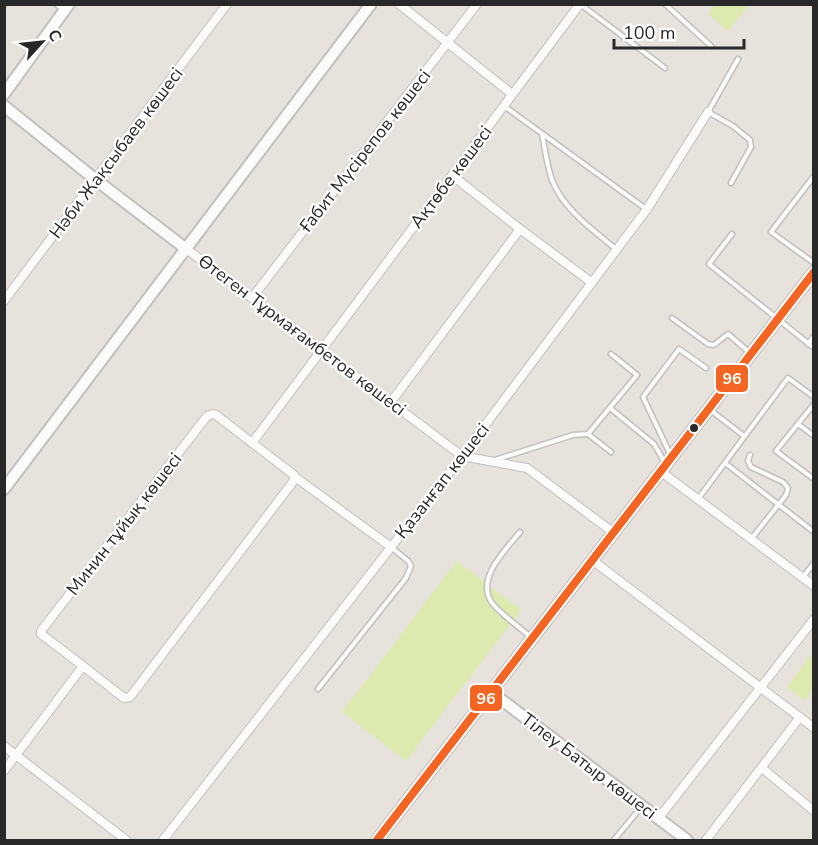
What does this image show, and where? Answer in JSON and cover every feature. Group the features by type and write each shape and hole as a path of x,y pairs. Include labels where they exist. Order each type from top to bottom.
{"street":[{"name":"Нәби Жақсыбаев көшесі","path":"4,301 227,4"},
{"path":"4,489 371,4"},
{"path":"399,4 513,94"},
{"name":"Ғабит Мүсірепов көшесі","path":"252,298 477,4"},
{"name":"Ақтөбе көшесі","path":"321,349 580,4"},
{"path":"4,94 63,7"},
{"name":"Өтеген Тұрмағамбетов көшесі","path":"4,106 96,180 462,456 527,468 614,533"},
{"name":"Қазанғап көшесі","path":"163,840 462,456 647,209 708,112"},
{"path":"453,176 591,282"},
{"path":"391,402 520,229"},
{"path":"377,840 813,272"},
{"path":"252,443 321,349"},
{"name":"Минин тұйық көшесі","path":"295,477 130,697 124,698 41,634 41,631 207,416 213,414 391,547"},
{"path":"666,464 698,499 813,586"},
{"path":"592,560 813,728"},
{"path":"658,819 813,620"},
{"path":"4,771 83,666"},
{"name":"Тілеу Батыр көшесі","path":"491,692 687,840"},
{"path":"706,840 800,717"},
{"path":"4,746 126,840"},
{"path":"762,768 813,811"}],"lane":[{"path":"580,4 665,68"},
{"path":"665,4 711,46"},
{"path":"731,183 751,147 750,140 733,126 708,112 738,59"},
{"path":"504,105 647,209"},
{"path":"542,134 552,179 559,195 585,223 617,249"},
{"path":"813,176 771,232 813,263"},
{"path":"732,234 709,264 813,348"},
{"path":"672,318 708,344 714,345 728,334 751,353"},
{"path":"808,344 813,336"},
{"path":"666,464 642,397 679,349 706,368"},
{"path":"588,434 637,375 610,354"},
{"path":"698,499 788,378 813,397"},
{"path":"813,404 776,451 813,478"},
{"path":"610,407 654,444 666,464"},
{"path":"708,408 744,436"},
{"path":"798,424 813,436"},
{"path":"492,462 573,435 588,434 611,452"},
{"path":"750,455 748,461 751,467 783,482 788,488 786,495 751,539"},
{"path":"724,463 813,532"},
{"path":"520,532 491,572 486,590 492,602 532,639"},
{"path":"318,689 406,578 411,566 391,547"},
{"path":"803,578 813,563"},
{"path":"614,840 642,806"}],"green space":[{"path":"716,4 749,5 728,31 708,14"},
{"path":"457,561 521,610 406,761 342,712"},
{"path":"810,656 813,658 813,689 805,701 787,687"}],"transit line":[{"name":"96","path":"377,840 814,272"}]}
